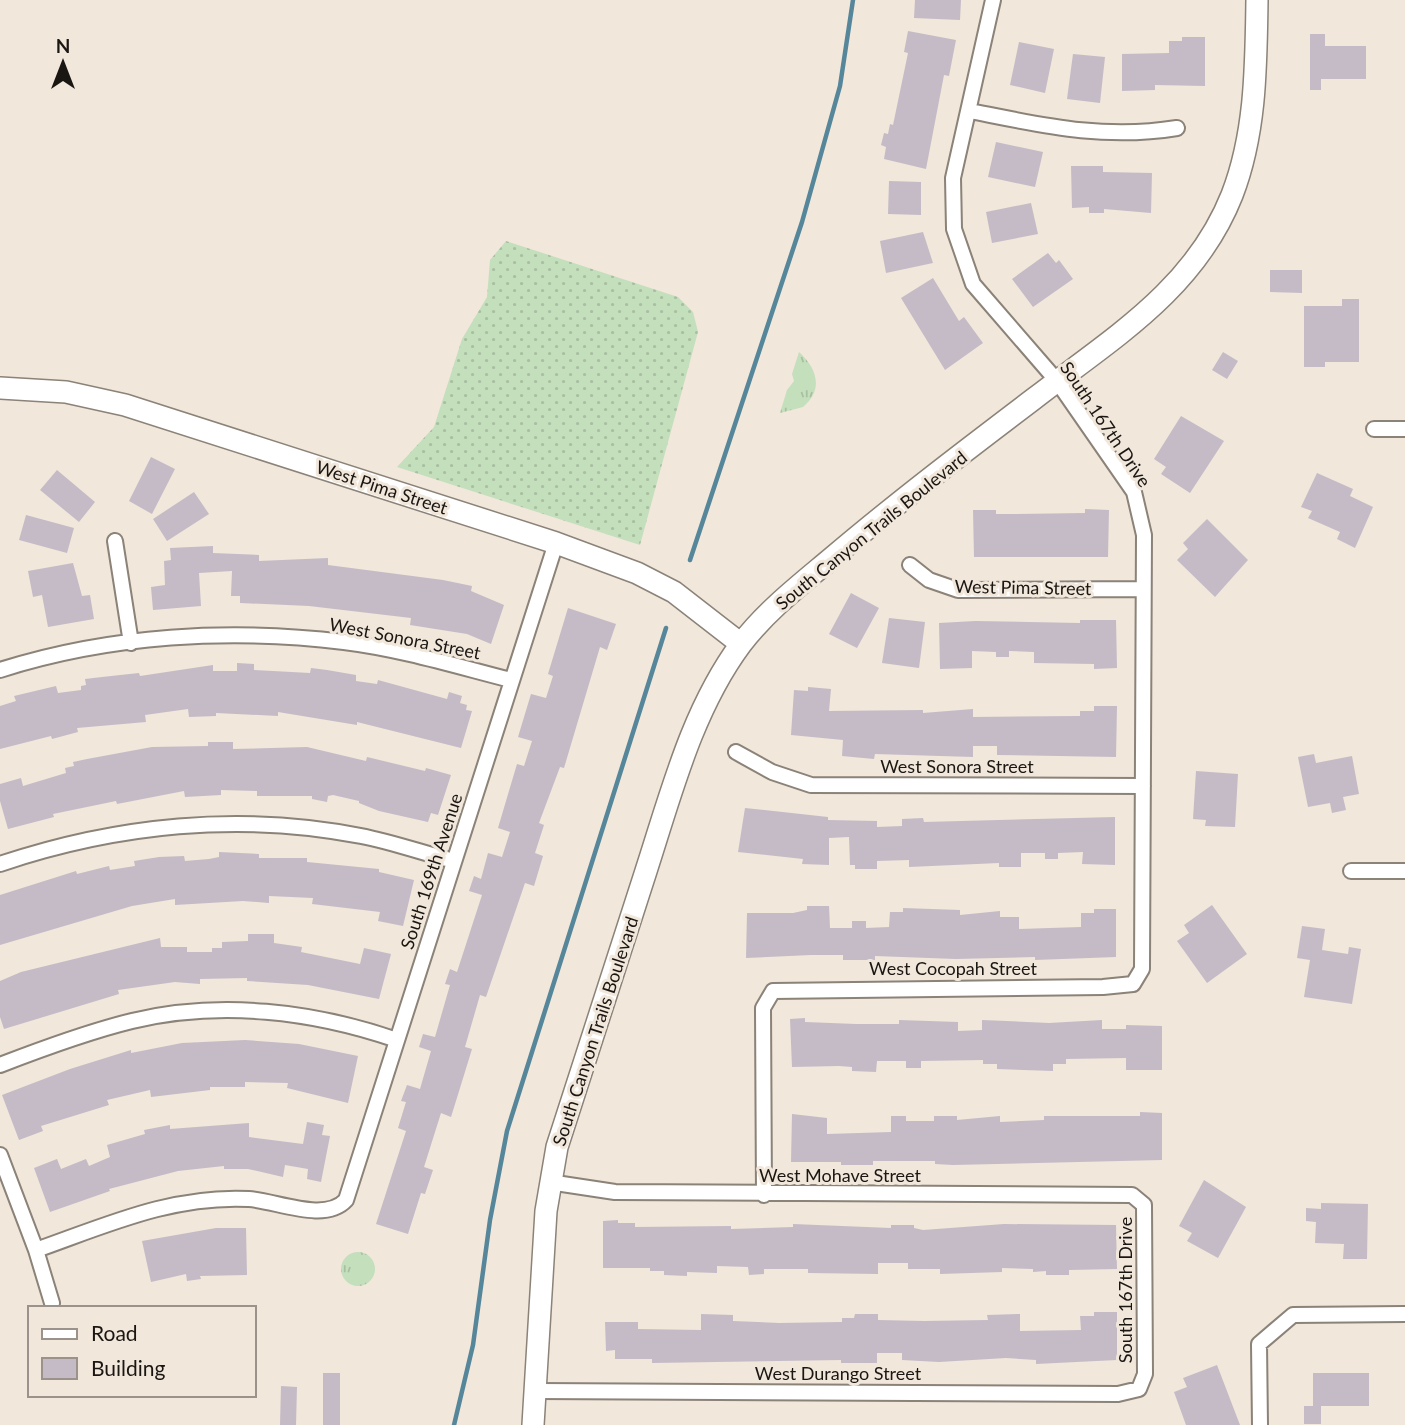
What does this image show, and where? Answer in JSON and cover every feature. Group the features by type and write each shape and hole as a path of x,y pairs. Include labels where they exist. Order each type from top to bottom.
{"street":[{"name":"South 167th Drive","path":"993,0 953,178 954,229 973,284 1058,381 1134,492 1144,535 1142,969 1133,984"},
{"name":"South Canyon Trails Boulevard","path":"533,1425 549,1182 557,1147 698,716 741,645 780,601 859,534 1116,338 1172,290 1213,235 1233,193 1251,120 1255,88 1257,0"},
{"path":"970,111 1081,132 1143,133 1177,128"},
{"name":"West Pima Street","path":"0,388 66,392 125,405 556,543 637,573 661,585 693,605 741,645"},
{"path":"1374,429 1405,429"},
{"path":"115,541 131,642"},
{"name":"South 169th Avenue","path":"36,1250 124,1217 186,1202 249,1199 322,1211 340,1208 349,1194 556,543"},
{"name":"West Pima Street","path":"910,565 929,580 958,590 1143,589"},
{"name":"West Sonora Street","path":"0,670 26,661 131,642 175,637 255,635 346,642 511,680"},
{"name":"West Sonora Street","path":"736,752 772,772 810,785 1143,786"},
{"path":"0,864 131,831 237,824 283,825 364,836 454,861"},
{"path":"1350,872 1405,871"},
{"name":"West Cocopah Street","path":"764,1195 763,1008 773,991 1133,984"},
{"path":"0,1065 90,1032 135,1020 225,1011 295,1015 347,1024 397,1040"},
{"path":"0,1155 36,1250 52,1303"},
{"name":"West Mohave Street","path":"549,1182 615,1192 764,1195 1132,1195"},
{"name":"South 167th Drive","path":"1132,1195 1144,1205 1145,1374 1139,1389"},
{"path":"1260,1425 1259,1345 1275,1327 1293,1315 1405,1314"},
{"name":"West Durango Street","path":"537,1391 1118,1394 1139,1389"}],"green space":[{"path":"506,241 678,297 693,312 698,332 640,545 397,467 434,427 462,339 487,297 490,260"},
{"path":"799,352 814,372 814,393 803,407 780,413 787,390 794,381 792,374"},
{"path":"358,1252 370,1257 375,1269 370,1281 358,1286 346,1281 341,1269 346,1257"}],"building":[{"path":"915,0 961,0 960,20 914,18"},
{"path":"908,31 956,40 949,76 944,75 926,169 884,159 886,147 881,145 884,133 888,134 890,124 893,125 908,53 904,52"},
{"path":"1310,34 1325,34 1325,46 1366,46 1366,79 1321,79 1321,90 1310,90"},
{"path":"1182,37 1205,37 1205,86 1155,85 1155,90 1122,91 1122,54 1169,53 1169,41 1182,41"},
{"path":"1019,42 1054,49 1045,93 1010,85"},
{"path":"1073,54 1105,57 1100,103 1067,99"},
{"path":"996,142 1043,152 1035,187 988,177"},
{"path":"1071,166 1103,166 1103,172 1152,173 1151,213 1104,209 1104,213 1089,213 1089,207 1072,208"},
{"path":"889,181 921,182 921,215 888,214"},
{"path":"1031,203 1038,234 992,243 986,212"},
{"path":"923,232 933,263 886,273 880,241"},
{"path":"1048,253 1056,263 1059,260 1073,279 1033,307 1012,279"},
{"path":"1270,270 1302,270 1302,293 1270,292"},
{"path":"933,278 959,321 964,317 983,343 945,370 901,298"},
{"path":"1342,299 1359,299 1359,362 1325,362 1325,367 1304,367 1304,306 1342,306"},
{"path":"1223,352 1238,361 1227,379 1212,370"},
{"path":"1181,416 1224,441 1190,493 1161,474 1166,467 1154,459"},
{"path":"151,457 175,469 152,514 129,501"},
{"path":"57,470 95,502 79,522 40,490"},
{"path":"1317,473 1353,489 1350,496 1373,507 1355,548 1337,539 1340,532 1308,518 1312,511 1301,507"},
{"path":"194,492 209,514 167,541 153,519"},
{"path":"1085,509 1109,510 1108,557 974,557 973,510 996,510 996,514 1010,514 1085,513"},
{"path":"26,515 74,528 67,553 19,540"},
{"path":"1207,519 1248,560 1215,597 1177,560 1188,549 1183,543"},
{"path":"213,546 213,553 259,555 259,561 328,558 328,565 443,580 472,586 471,591 504,605 491,644 467,634 410,625 411,618 309,606 240,603 240,596 231,596 232,571 199,573 201,606 153,610 151,587 165,585 164,561 171,560 170,548"},
{"path":"73,563 82,596 90,595 94,619 48,627 42,595 33,597 28,571"},
{"path":"851,593 879,608 857,648 829,634"},
{"path":"568,608 616,624 607,650 600,647 564,768 560,767 539,823 544,825 535,853 543,856 534,886 525,883 486,997 480,995 465,1047 472,1049 451,1117 441,1113 424,1167 433,1170 425,1194 421,1193 408,1234 376,1224 406,1131 398,1128 406,1102 401,1101 407,1085 420,1089 431,1051 419,1047 423,1034 435,1037 450,985 445,984 450,969 457,972 482,895 469,891 474,876 481,879 488,853 502,857 510,832 498,828 517,764 524,766 532,741 518,737 531,694 546,698 553,676 548,674"},
{"path":"889,618 925,622 919,668 882,663"},
{"path":"1080,620 1116,620 1117,668 1094,669 1094,664 1034,663 1034,652 1009,651 1009,657 996,657 996,652 972,651 972,668 940,669 939,623 1080,623"},
{"path":"237,663 254,664 254,670 310,673 311,668 327,670 356,675 356,681 377,684 378,680 447,699 449,692 462,696 460,703 467,705 466,710 472,711 461,748 357,722 357,725 278,712 278,716 216,713 216,716 189,717 188,709 145,715 146,722 77,728 78,732 0,749 0,706 16,701 14,696 56,686 58,693 81,690 81,686 86,685 85,679 102,677 139,673 140,676 213,665 213,671 237,671"},
{"path":"808,687 831,689 829,711 923,710 923,713 973,709 973,717 1080,716 1080,711 1094,711 1094,706 1117,706 1116,757 997,755 997,746 973,746 973,757 875,754 874,759 842,756 843,740 791,735 794,690 808,691"},
{"path":"208,742 233,742 233,749 307,747 366,761 367,757 451,775 438,815 431,813 428,822 379,811 359,801 333,795 328,796 327,802 312,799 312,796 257,796 257,791 221,790 221,795 185,797 184,791 117,804 116,801 53,814 54,817 8,829 0,801 0,784 21,778 23,786 66,773 65,768 74,766 73,762 87,759 152,747 208,746"},
{"path":"1314,754 1316,763 1352,756 1359,794 1343,797 1346,810 1332,813 1330,803 1308,807 1298,757"},
{"path":"1196,771 1238,774 1235,827 1205,826 1206,820 1193,819"},
{"path":"745,808 828,817 828,820 877,821 877,827 902,826 902,819 923,818 924,822 1115,817 1115,865 1082,864 1083,852 1058,853 1058,859 1045,859 1045,853 1021,853 1021,867 999,867 999,863 909,867 909,860 877,861 877,869 855,869 855,865 850,865 849,837 829,838 829,865 802,864 803,859 738,852"},
{"path":"219,852 259,854 259,858 307,858 307,862 379,869 379,872 414,880 403,926 378,921 380,912 312,904 313,898 269,896 269,903 243,901 175,905 175,899 132,906 0,945 0,895 76,871 77,874 109,866 110,870 135,866 134,861 159,857 184,856 185,861 209,859 219,857"},
{"path":"1212,905 1247,954 1207,983 1177,941 1189,933 1184,925"},
{"path":"807,906 829,906 830,928 852,928 852,921 866,921 866,928 889,927 890,912 903,912 903,908 960,910 960,915 1000,911 1000,917 1019,917 1019,929 1081,927 1081,913 1094,913 1094,909 1116,909 1116,957 1035,960 1035,957 956,959 875,956 875,960 843,960 843,955 811,955 746,958 747,913 793,913 807,910"},
{"path":"1302,926 1325,929 1322,950 1348,954 1349,947 1361,949 1352,1004 1304,997 1310,960 1297,958"},
{"path":"248,934 274,934 274,943 302,947 301,952 360,964 364,948 391,954 379,999 308,985 247,981 247,978 200,979 200,984 175,982 118,990 119,994 4,1029 0,1017 0,981 21,972 160,938 161,947 187,947 187,952 212,952 212,948 222,948 222,942 248,941"},
{"path":"805,1018 805,1022 856,1024 899,1024 899,1020 958,1022 958,1031 982,1030 982,1020 1049,1023 1102,1020 1102,1029 1126,1029 1126,1025 1162,1026 1162,1070 1126,1070 1126,1058 1066,1059 1066,1064 1053,1064 1053,1071 997,1069 997,1064 983,1064 983,1060 921,1061 921,1068 906,1068 906,1061 877,1061 876,1072 852,1071 852,1067 839,1066 792,1067 790,1019"},
{"path":"245,1040 299,1044 358,1056 348,1103 287,1088 288,1083 245,1082 245,1087 210,1087 210,1090 151,1097 150,1090 107,1100 109,1105 41,1126 43,1131 19,1140 2,1095 70,1069 131,1050 131,1053 182,1043"},
{"path":"1140,1112 1162,1113 1162,1160 953,1165 935,1164 935,1161 873,1161 873,1165 791,1162 792,1114 827,1118 827,1134 891,1132 891,1116 906,1116 906,1121 934,1121 934,1116 957,1116 957,1120 1000,1116 1000,1122 1044,1120 1044,1116 1140,1116"},
{"path":"307,1122 324,1125 322,1135 330,1136 321,1182 307,1179 308,1169 285,1165 283,1177 248,1169 224,1169 224,1166 178,1171 109,1189 110,1191 50,1212 34,1168 57,1159 61,1169 86,1159 89,1166 110,1157 107,1145 145,1134 144,1130 170,1125 170,1129 249,1123 249,1137 303,1144"},
{"path":"1204,1180 1246,1207 1218,1258 1187,1241 1192,1233 1179,1226"},
{"path":"1321,1203 1368,1204 1367,1259 1343,1259 1344,1244 1315,1243 1316,1222 1306,1221 1306,1208 1321,1209"},
{"path":"618,1220 618,1223 635,1223 635,1227 731,1226 731,1229 793,1227 793,1224 891,1228 891,1225 914,1225 914,1228 923,1230 1004,1224 1116,1225 1117,1269 1069,1270 1069,1275 1046,1275 1046,1271 1002,1268 1002,1272 940,1274 940,1269 908,1269 908,1263 878,1263 878,1274 764,1269 764,1274 749,1275 748,1267 717,1266 717,1273 687,1272 687,1276 664,1275 664,1271 650,1271 650,1268 603,1268 603,1221"},
{"path":"216,1228 246,1228 247,1275 200,1276 201,1279 187,1281 186,1274 151,1282 142,1241"},
{"path":"1094,1312 1117,1312 1117,1360 1036,1364 1036,1360 1006,1358 939,1362 902,1360 902,1353 877,1353 877,1363 841,1363 841,1360 652,1363 652,1359 615,1359 615,1350 606,1351 605,1322 638,1322 638,1329 701,1330 701,1314 733,1315 733,1321 779,1323 842,1322 842,1318 854,1318 855,1314 878,1314 878,1320 924,1321 988,1320 987,1315 1020,1314 1020,1331 1081,1330 1080,1316 1094,1316"},
{"path":"1217,1365 1240,1425 1186,1425 1174,1392 1187,1387 1183,1378"},
{"path":"323,1373 340,1373 340,1425 323,1425"},
{"path":"1313,1373 1369,1373 1369,1406 1321,1406 1321,1424 1304,1424 1304,1406 1313,1406"},
{"path":"281,1386 297,1387 296,1425 280,1425"}],"waterway":[{"path":"690,560 802,222 840,86 853,0"},
{"path":"454,1425 473,1345 490,1220 507,1131 666,628"}]}
